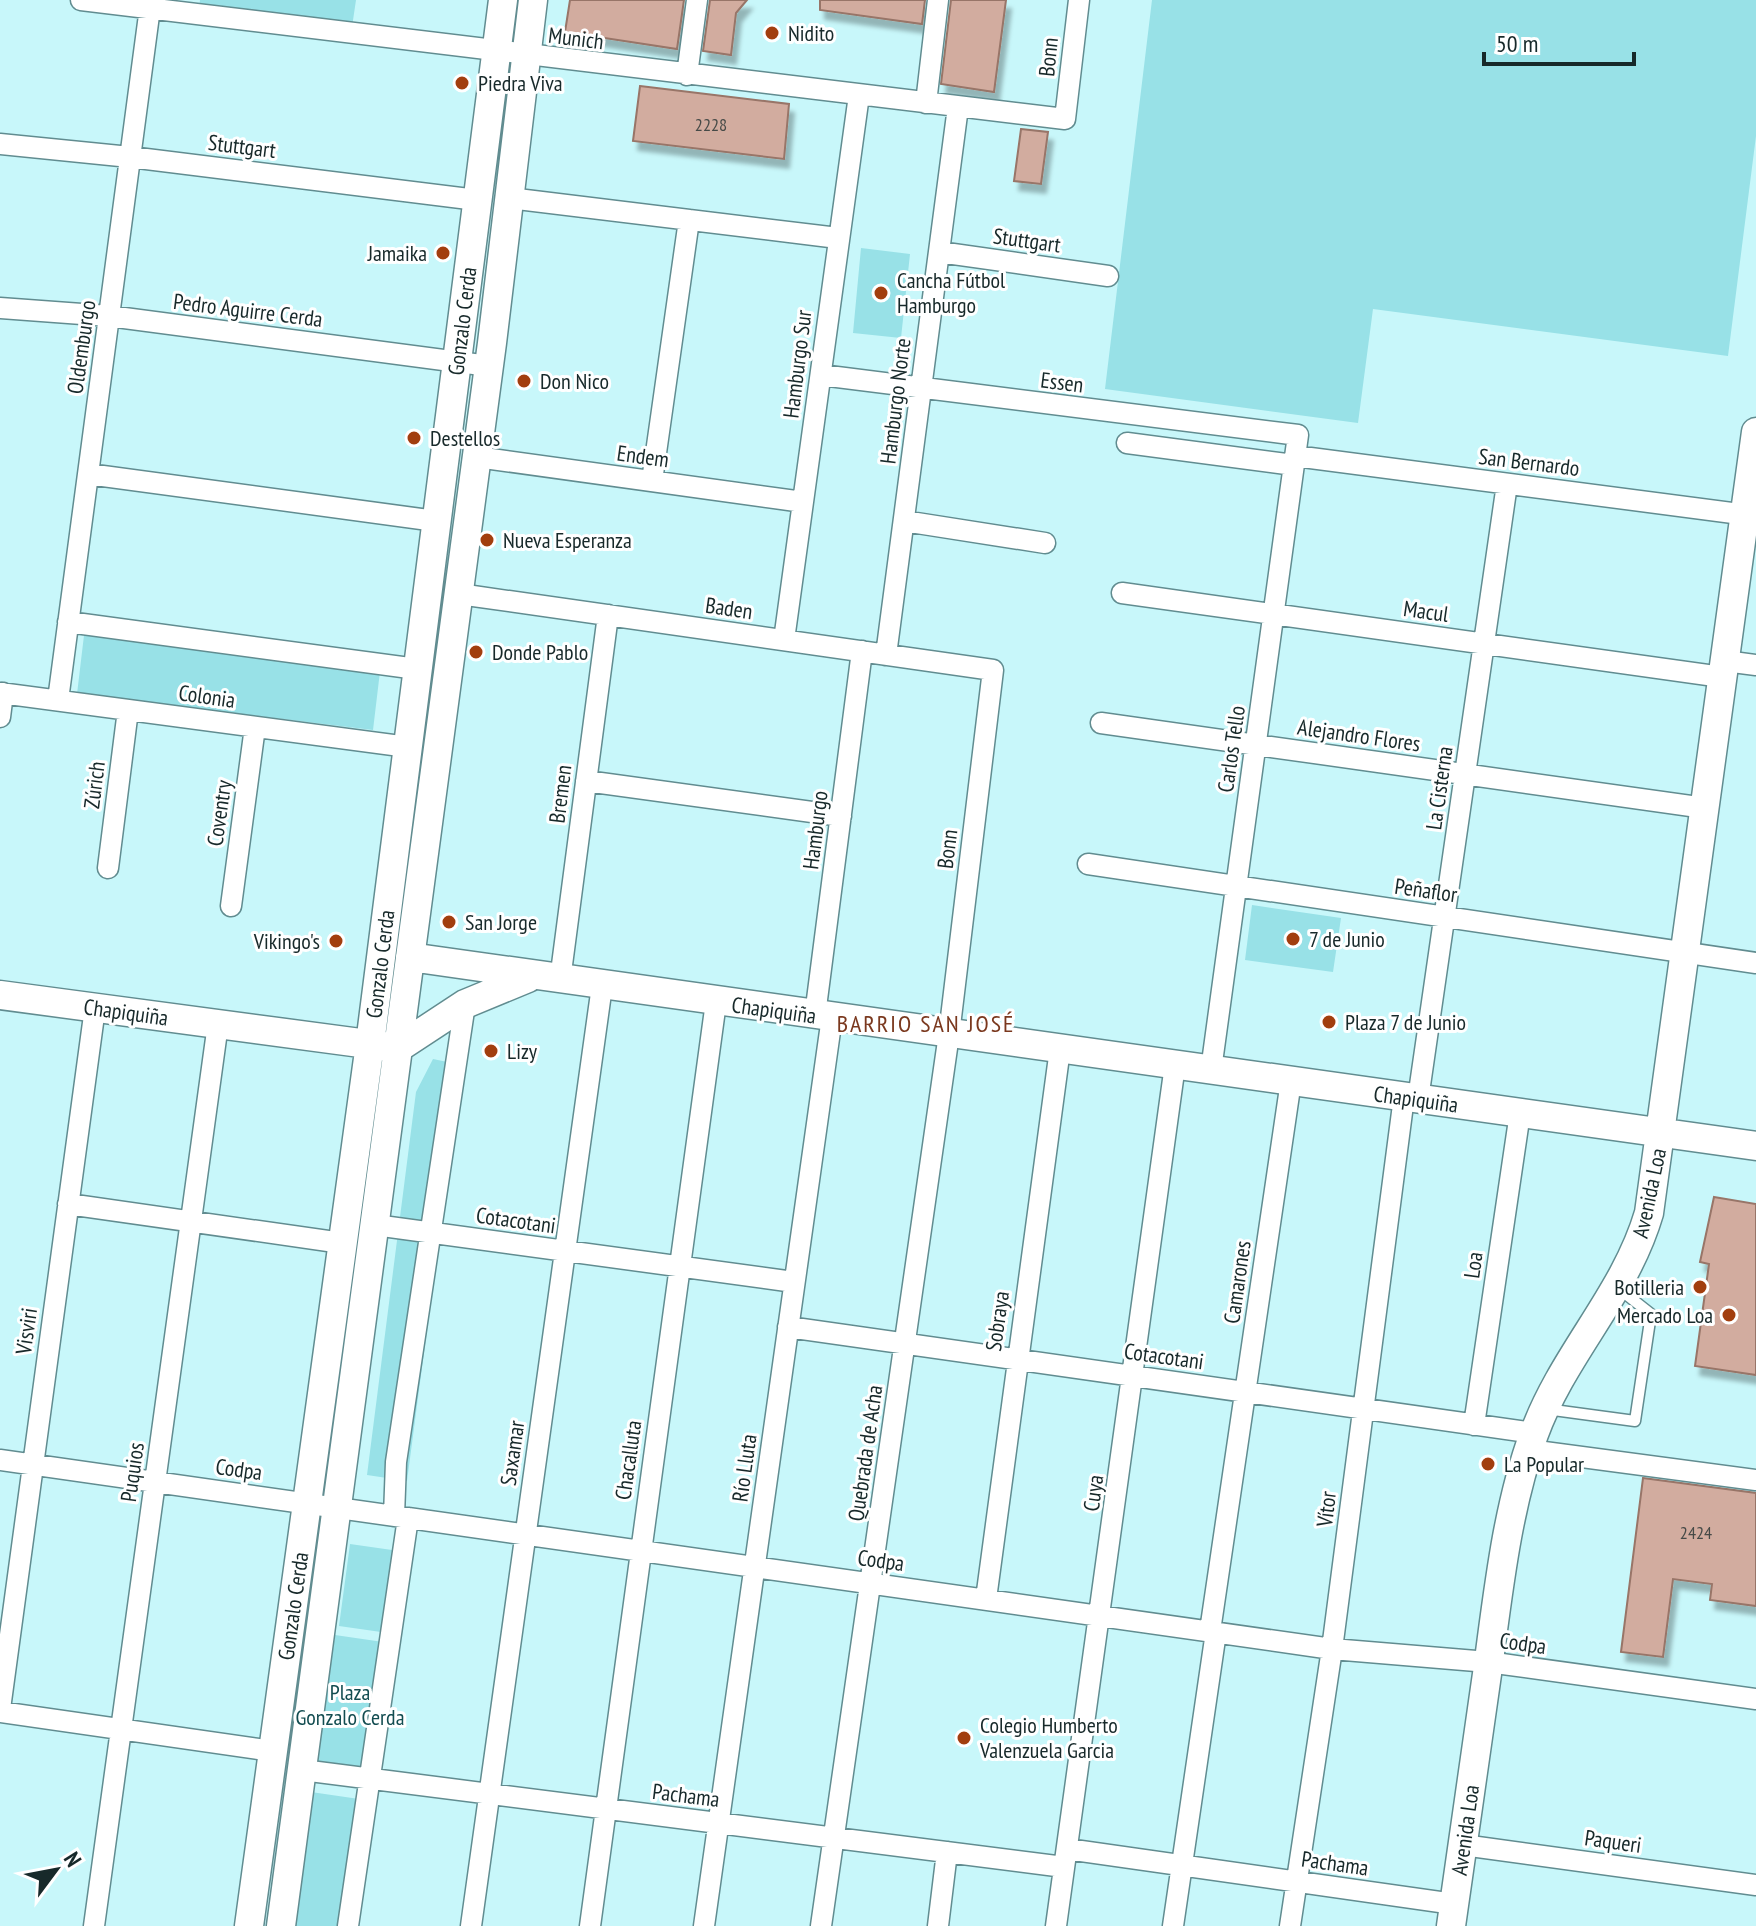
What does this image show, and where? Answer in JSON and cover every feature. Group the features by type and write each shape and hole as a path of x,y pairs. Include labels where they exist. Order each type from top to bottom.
{"street":[{"name":"Munich","path":"81,0 151,4 496,53 1065,119"},
{"name":"Gonzalo Cerda","path":"249,1926 370,1044 503,0"},
{"name":"Gonzalo Cerda","path":"281,1926 489,366 533,0"},
{"path":"687,75 697,0"},
{"path":"926,103 938,0"},
{"name":"Bonn","path":"1065,119 1079,0"},
{"name":"Oldemburgo","path":"58,700 151,4"},
{"name":"Hamburgo Sur","path":"784,640 859,95"},
{"name":"Hamburgo Norte","path":"886,655 958,107"},
{"name":"Stuttgart","path":"0,144 477,200"},
{"path":"509,198 838,238"},
{"path":"652,481 689,220"},
{"name":"Stuttgart","path":"939,252 1108,276"},
{"name":"Pedro Aguirre Cerda","path":"0,308 109,316 489,366"},
{"name":"Essen","path":"821,375 1298,435"},
{"name":"Avenida Loa","path":"1453,1915 1488,1662 1510,1531 1536,1430 1565,1368 1618,1288 1636,1254 1649,1213 1724,669 1750,516 1756,432"},
{"name":"Carlos Tello","path":"1211,1070 1298,435"},
{"name":"San Bernardo","path":"1127,443 1507,484 1750,516"},
{"name":"Endem","path":"477,457 803,502"},
{"path":"88,474 436,521"},
{"name":"La Cisterna","path":"1411,1098 1445,917 1507,484"},
{"path":"904,521 1045,543"},
{"name":"Macul","path":"1122,593 1484,644 1724,669 1756,665"},
{"name":"Baden","path":"459,594 993,670"},
{"name":"Bremen","path":"546,978 586,781 608,615"},
{"path":"68,622 417,669"},
{"name":"Hamburgo","path":"823,1016 841,816 862,651"},
{"name":"Bonn","path":"949,1034 993,670"},
{"path":"0,717 2,693"},
{"name":"Colonia","path":"2,693 408,747"},
{"name":"Zúrich","path":"108,868 128,710"},
{"name":"Alejandro Flores","path":"1101,723 1705,808"},
{"name":"Coventry","path":"231,906 255,727"},
{"path":"586,781 841,816"},
{"name":"Peñaflor","path":"1088,864 1756,963"},
{"name":"Chapiquiña","path":"410,957 1756,1146"},
{"path":"398,1048 465,1004 546,978"},
{"name":"Saxamar","path":"471,1926 602,986"},
{"name":"Chapiquiña","path":"0,995 398,1048"},
{"name":"Chacalluta","path":"590,1926 716,1002"},
{"path":"348,1926 401,1517 396,1462 465,1004"},
{"name":"Visviri","path":"0,1710 95,1008"},
{"name":"Río Lluta","path":"704,1926 794,1282 823,1016"},
{"name":"Puquios","path":"94,1926 218,1024"},
{"name":"Quebrada de Acha","path":"821,1926 949,1034"},
{"name":"Sobraya","path":"986,1599 1015,1359 1060,1049"},
{"name":"Cuya","path":"1056,1926 1175,1065"},
{"name":"Camarones","path":"1173,1926 1245,1392 1291,1081"},
{"name":"Vítor","path":"1290,1926 1332,1649 1363,1409 1411,1098"},
{"name":"Loa","path":"1474,1425 1520,1113"},
{"path":"68,1204 342,1243"},
{"name":"Cotacotani","path":"375,1225 794,1282"},
{"name":"Cotacotani","path":"788,1327 1474,1425 1536,1430 1756,1480"},
{"name":"Codpa","path":"0,1460 1332,1649 1488,1662 1756,1699"},
{"path":"0,1710 273,1751"},
{"name":"Pachama","path":"302,1770 947,1852 1181,1865 1296,1882 1453,1915"},
{"name":"Paqueri","path":"1463,1845 1756,1885"},
{"path":"938,1926 947,1852"}],"lane":[{"path":"1536,1430 1635,1421 1651,1314 1618,1288"}],"green space":[{"path":"200,0 356,0 352,27 199,8"},
{"path":"1152,0 1756,0 1756,136 1728,356 1373,309 1358,423 1105,389"},
{"name":"Cancha Fútbol Hamburgo","path":"861,248 910,254 901,338 853,333"},
{"path":"85,627 381,663 373,730 77,694"},
{"name":"7 de Junio","path":"1252,905 1341,918 1333,972 1245,960"},
{"path":"433,1059 462,1065 407,1481 367,1475 416,1092"},
{"path":"350,1544 399,1551 388,1633 339,1626"},
{"name":"Plaza Gonzalo Cerda","path":"335,1635 383,1642 365,1774 316,1768"},
{"name":"Plaza Gonzalo Cerda","path":"311,1792 359,1799 342,1926 292,1926"}],"building":[{"path":"570,0 684,0 677,49 565,32"},
{"path":"710,0 747,0 736,13 731,55 703,51"},
{"path":"820,0 925,0 922,24 820,10"},
{"path":"951,0 1006,0 994,92 941,84"},
{"path":"640,86 789,104 784,159 633,141"},
{"path":"1021,129 1048,132 1041,184 1014,181"},
{"name":"Mercado Loa","path":"1714,1197 1756,1204 1756,1375 1695,1366 1709,1264 1700,1262"},
{"path":"1643,1478 1756,1493 1756,1606 1710,1600 1712,1584 1673,1579 1663,1657 1621,1652"}],"place":[{"name":"Nidito","path":"772,33"},
{"name":"Piedra Viva","path":"462,83"},
{"name":"Jamaika","path":"443,253"},
{"name":"Cancha Fútbol Hamburgo","path":"881,293"},
{"name":"Don Nico","path":"524,381"},
{"name":"Destellos","path":"414,438"},
{"name":"Nueva Esperanza","path":"487,540"},
{"name":"Donde Pablo","path":"476,652"},
{"name":"San Jorge","path":"449,922"},
{"name":"7 de Junio","path":"1293,939"},
{"name":"Vikingo's","path":"336,941"},
{"name":"Plaza 7 de Junio","path":"1329,1022"},
{"name":"Lizy","path":"491,1051"},
{"name":"Botilleria","path":"1700,1287"},
{"name":"Mercado Loa","path":"1729,1315"},
{"name":"La Popular","path":"1488,1464"},
{"name":"Colegio Humberto Valenzuela Garcia","path":"964,1738"}],"district":[{"name":"BARRIO SAN JOSÉ","path":"926,1023"}]}
